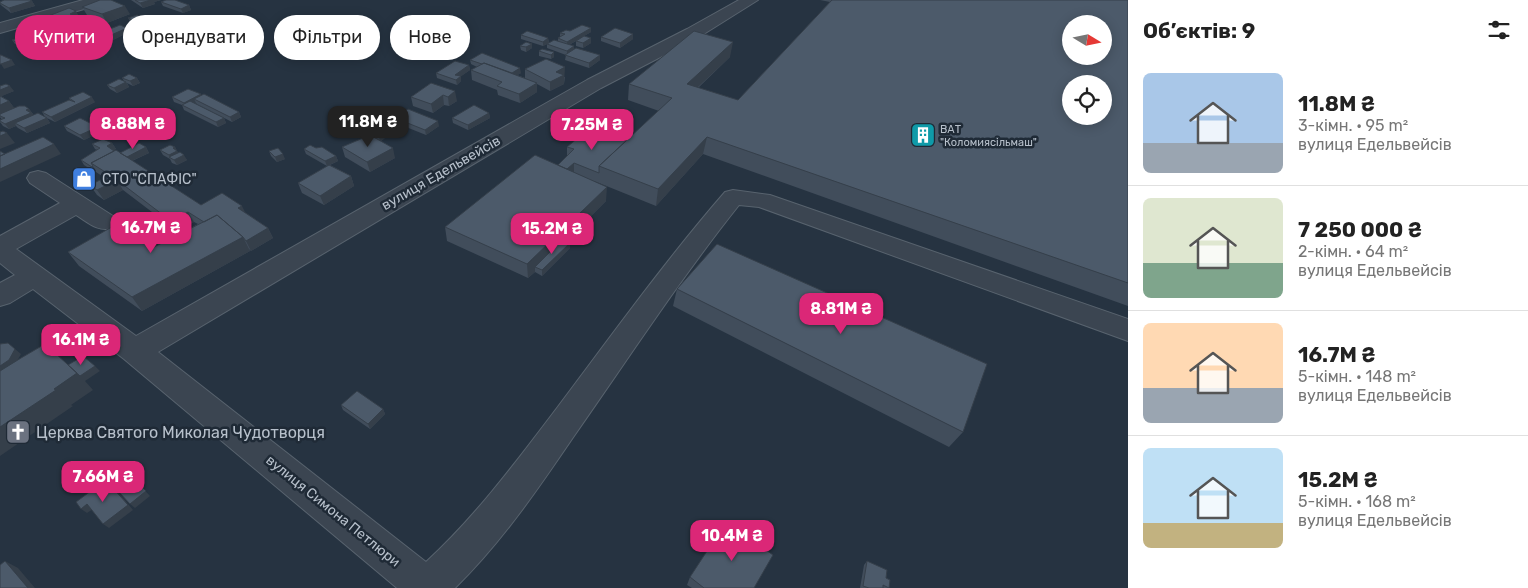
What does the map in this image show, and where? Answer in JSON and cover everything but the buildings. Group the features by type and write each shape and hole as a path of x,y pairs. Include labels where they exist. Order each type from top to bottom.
{"street":[{"path":"0,28 100,0"},
{"name":"вулиця Едельвейсів","path":"135,351 594,84 693,33 750,0"},
{"path":"38,178 104,222"},
{"path":"427,588 468,549 529,472 696,242 733,197 762,200 1128,330"},
{"path":"0,249 77,204"},
{"name":"вулиця Симона Петлюри","path":"0,249 135,351 427,588"},
{"path":"0,296 35,275"}],"place":[{"name":"ВАТ \"Коломиясільмаш\"","path":"923,135"},
{"name":"СТО \"СПАФІС\"","path":"84,179"},
{"name":"Церква Святого Миколая Чудотворця","path":"18,432"}]}
